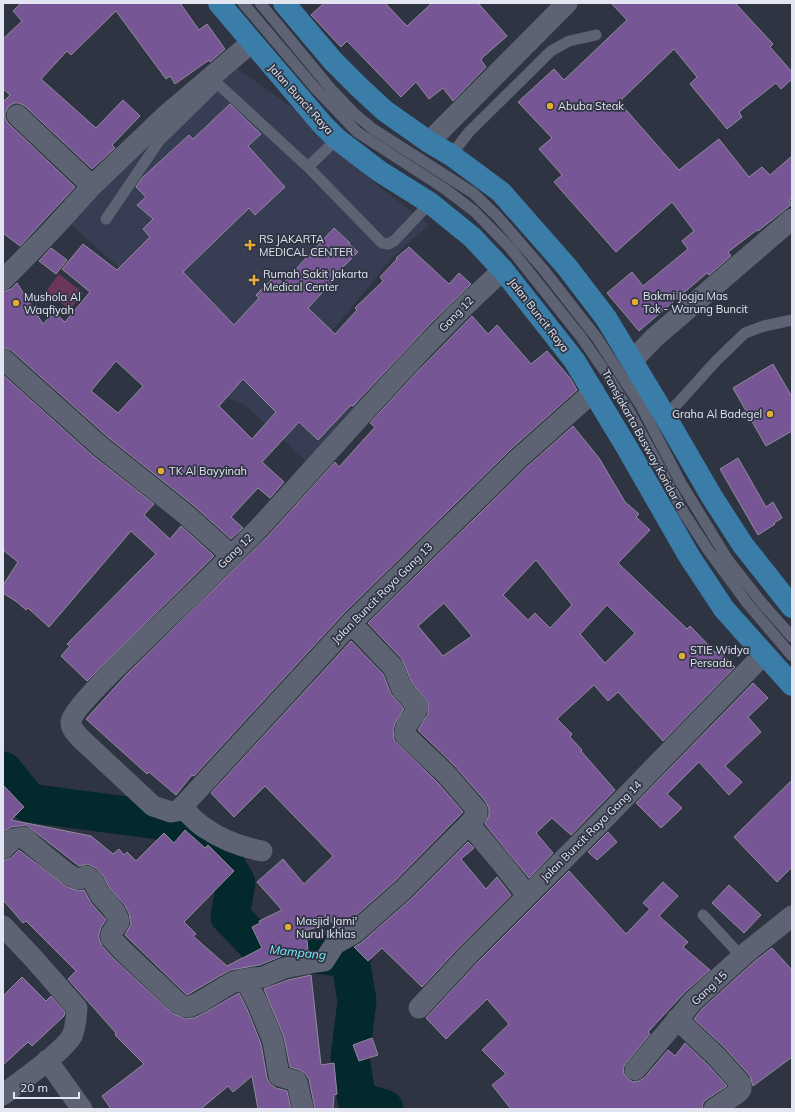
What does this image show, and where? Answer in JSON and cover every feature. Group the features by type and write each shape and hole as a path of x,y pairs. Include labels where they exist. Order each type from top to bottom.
{"main road":[{"name":"Jalan Buncit Raya","path":"219,3 322,124 337,139 379,171 430,203 472,237 503,270 574,360 594,391 689,556 724,609 792,685"},
{"path":"284,3 333,61 358,86 385,111 429,142 451,155 501,192 568,267 601,312 632,361 712,497 743,545 792,606"}],"street":[{"path":"429,142 567,3"},
{"path":"3,280 92,186 165,116 254,45"},
{"path":"17,115 92,186"},
{"path":"632,361 654,338 792,219"},
{"name":"Gang 12","path":"182,807 177,811 171,812 153,806 73,730 71,721 76,711 108,675 256,530 402,370 474,296 503,270"},
{"path":"3,359 101,447 184,513 231,555"},
{"name":"Jalan Buncit Raya Gang 13","path":"182,807 351,623 520,458 594,391"},
{"path":"3,849 13,839 23,837 55,864 74,877 80,879 86,876 92,879 100,894 116,912 118,918 119,922 111,934 111,938 178,1003 185,1007 190,1007 200,1002 233,982 264,976 330,953 402,890 477,815 477,810 447,775 405,735 405,726 416,711 417,706 402,689 393,667 351,623"},
{"name":"Jalan Buncit Raya Gang 14","path":"419,1008 470,953 603,820 764,654"},
{"path":"182,807 205,828 227,840 262,852"},
{"path":"469,824 527,895"},
{"name":"Gang 15","path":"635,1070 693,1001 742,957 792,916"},
{"path":"3,926 77,1008 76,1023 68,1042 3,1095"},
{"path":"245,980 258,1004 273,1041 279,1076 297,1082 303,1109"},
{"path":"677,1019 717,1057 741,1084 742,1089 739,1092 714,1109"},
{"path":"47,1060 82,1109"}],"lane":[{"name":"Transjakarta Busway Koridor 6","path":"243,3 315,88 357,132 445,189 474,211 510,248 581,337 606,373 632,414 684,513 708,550 747,603 792,656"},
{"name":"Transjakarta Busway Koridor 6","path":"260,3 331,89 355,114 373,129 473,193 498,216 543,269 597,338 640,406 681,483 728,560 762,603 792,637"},
{"path":"451,155 469,132 551,51 569,41 596,35"},
{"path":"106,219 159,141 218,84 230,69 254,45"},
{"path":"218,84 308,167 378,239 386,245 394,241 430,203"},
{"path":"308,167 337,139"},
{"path":"665,416 716,361 745,333 764,326 792,320"},
{"path":"703,915 742,957"}],"shaded area":[{"name":"Rumah Sakit Jakarta Medical Center","path":"235,67 300,113 376,184 429,225 392,258 343,318 309,356 361,404 308,463 245,405 214,392 159,303 68,222 165,122"},
{"path":"59,274 83,293 70,310 46,291"}],"building":[{"path":"21,3 180,3 199,30 207,24 225,49 210,62 209,60 175,84 170,76 166,79 116,11 71,55 67,51 41,79 96,128 123,100 140,116 112,145 115,148 92,169 25,106 19,103 14,103 9,106 5,113 5,118 8,123 75,187 20,246 3,233 3,102 10,95 3,89 3,39 22,21 13,11"},
{"path":"324,3 385,3 407,26 432,3 478,3 507,36 482,58 481,60 486,67 453,101 443,88 429,99 416,82 401,97 347,41 341,47 311,15"},
{"path":"611,3 735,3 773,44 770,47 792,72 792,79 781,89 776,83 739,112 742,117 727,129 690,84 697,77 674,49 619,102 679,170 719,139 749,177 762,167 770,175 792,156 792,198 789,200 792,204 728,252 731,256 709,275 707,273 639,331 607,293 632,272 643,286 688,249 682,241 694,231 672,202 616,252 554,182 562,175 539,149 552,138 518,102 554,69 564,80 627,20"},
{"path":"230,104 261,134 248,146 285,187 255,215 249,208 183,272 234,325 259,298 256,295 275,276 283,283 334,228 358,252 342,268 344,269 308,308 335,334 357,310 355,308 383,281 380,277 397,259 396,258 409,247 449,284 459,273 471,284 430,324 353,406 351,405 318,440 299,422 262,462 284,482 270,498 258,488 231,517 243,528 231,539 192,504 109,438 11,350 3,347 3,292 11,289 17,283 43,324 54,312 65,322 90,292 62,269 83,244 117,270 150,237 143,229 153,219 137,205 146,197 136,187 142,178 189,135 193,139","holes":["116,361 143,386 118,413 91,391","243,379 276,412 252,439 219,406"]},
{"path":"51,248 67,260 56,274 39,261"},
{"path":"472,316 488,334 497,325 531,364 547,351 570,378 577,390 511,449 343,614 194,776 192,775 176,795 149,772 147,774 86,719 127,674 267,537 335,462 339,467 375,427 370,423"},
{"name":"Graha Al Badegel","path":"773,364 792,397 792,431 766,446 733,388"},
{"path":"3,375 93,456 154,504 144,515 170,539 181,526 214,556 87,681 61,656 70,646 67,644 156,554 131,531 49,627 28,608 26,610 3,593 3,585 18,562 3,550"},
{"path":"573,426 599,458 625,502 639,514 636,517 650,530 618,563 687,629 690,626 716,653 718,650 735,667 663,741 618,692 608,701 594,685 557,719 572,734 570,737 615,790 571,835 552,818 536,833 553,853 529,878 485,824 489,815 489,809 486,802 455,766 418,730 428,714 428,702 412,683 402,659 368,623 527,467","holes":["536,560 572,605 550,628 535,613 528,620 503,595","444,603 472,636 443,656 418,626","607,605 635,633 605,663 580,634"]},
{"path":"738,458 766,507 773,502 782,518 758,535 720,469"},
{"path":"351,641 383,674 391,694 404,709 395,723 393,730 394,740 438,783 463,812 395,881 346,924 338,929 325,915 327,925 306,930 308,951 282,956 260,965 230,970 187,995 125,935 131,924 129,913 124,904 110,889 104,877 97,869 88,864 79,866 26,825 11,827 3,832 3,785 24,807 11,820 91,836 113,854 119,849 124,855 127,852 136,861 164,833 174,843 185,830 205,848 208,845 234,871 184,922 196,934 193,936 227,966 262,948 252,927 260,923 259,921 282,910 257,882 283,859 304,884 333,856 265,786 234,817 211,793"},
{"path":"753,683 768,698 748,717 761,732 725,766 742,782 729,795 699,762 667,794 682,808 661,828 636,803"},
{"path":"792,780 792,867 777,882 734,837"},
{"path":"608,832 617,842 597,860 588,852"},
{"path":"468,842 474,848 461,859 486,889 497,877 511,895 422,987 382,948 368,961 354,947 361,943 411,899"},
{"path":"19,850 67,887 79,891 84,890 91,903 106,920 101,927 99,934 99,939 102,946 172,1013 185,1019 194,1018 239,993 261,1044 267,1078 270,1084 276,1088 287,1091 291,1109 258,1109 252,1076 233,1092 228,1086 201,1109 111,1109 102,1096 144,1064 115,1035 116,1033 68,979 76,971 26,921 23,923 3,900 3,861 11,858"},
{"path":"569,871 626,934 650,909 643,903 663,882 678,896 659,916 688,942 683,947 710,970 685,992 648,1032 650,1034 623,1068 624,1074 628,1079 633,1082 639,1081 644,1078 668,1050 675,1056 685,1043 727,1086 707,1099 703,1103 702,1109 511,1109 492,1085 506,1074 482,1050 509,1024 487,999 446,1039 426,1018 479,961"},
{"path":"729,885 761,915 744,933 712,903"},
{"path":"772,948 792,970 792,1057 753,1086 750,1076 725,1048 694,1019 702,1009 755,961"},
{"path":"311,975 321,1065 334,1063 337,1094 334,1095 333,1109 315,1109 309,1079 306,1074 300,1070 290,1067 284,1037 264,989 288,980"},
{"path":"22,977 46,1001 51,996 65,1012 64,1016 32,1046 28,1042 3,1065 3,996"},
{"path":"372,1038 378,1055 359,1061 353,1045"}],"waterway":[{"name":"Mampang","path":"3,771 29,803 173,822 216,848 236,883 230,916 261,948 350,958 357,1001 350,1058 357,1101 384,1109"}],"place":[{"name":"Abuba Steak","path":"550,106"},
{"name":"RS JAKARTA MEDICAL CENTER","path":"250,245"},
{"name":"Rumah Sakit Jakarta Medical Center","path":"254,280"},
{"name":"Bakmi Jogja Mas Tok - Warung Buncit","path":"635,302"},
{"name":"Mushola Al Waqfiyah","path":"16,303"},
{"name":"Graha Al Badegel","path":"770,414"},
{"name":"TK Al Bayyinah","path":"161,471"},
{"name":"STIE Widya Persada","path":"682,656"},
{"name":"Masjid Jami' Nurul Ikhlas","path":"288,927"}]}
